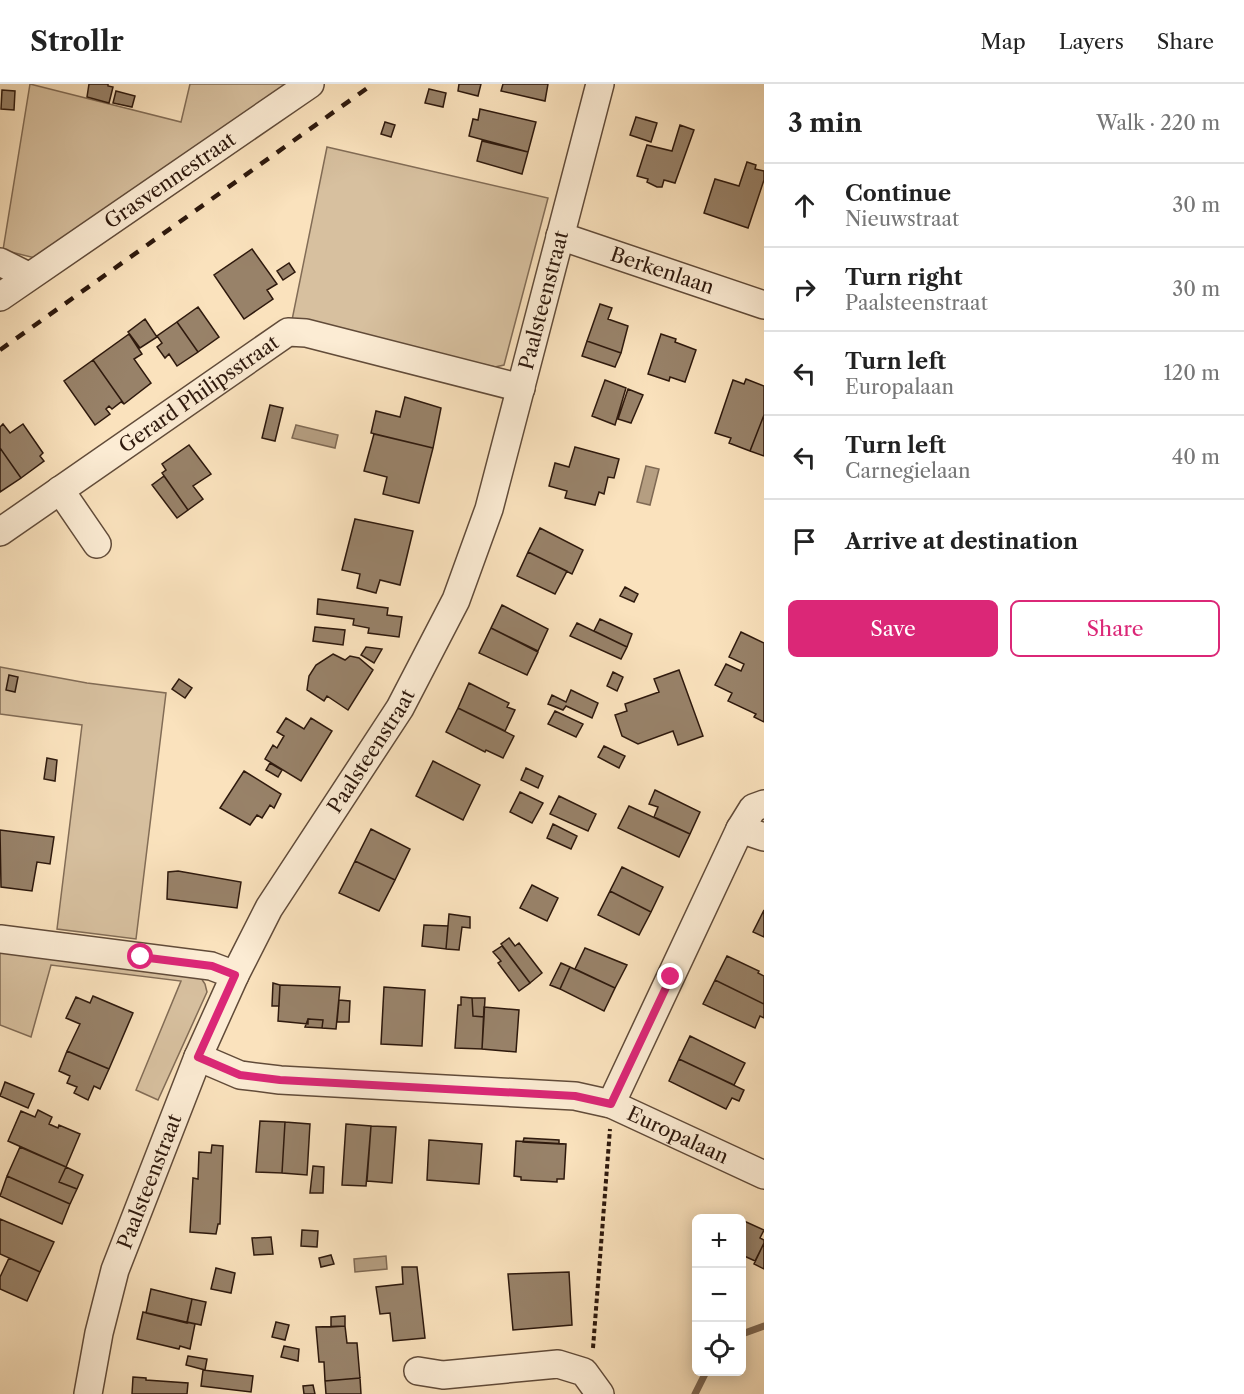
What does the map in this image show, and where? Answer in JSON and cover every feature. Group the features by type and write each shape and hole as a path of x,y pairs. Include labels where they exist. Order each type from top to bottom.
{"street":[{"name":"Grasvennestraat","path":"0,297 310,84"},
{"name":"Paalsteenstraat","path":"88,1394 99,1333 115,1270 198,1057 235,975 269,908 400,708 456,600 489,509 600,84"},
{"name":"Berkenlaan","path":"560,236 764,304"},
{"path":"0,262 28,276"},
{"name":"Gerard Philipsstraat","path":"0,532 288,332 306,333 520,388"},
{"path":"60,490 97,544"},
{"path":"611,1104 752,833 753,808 764,804"},
{"path":"0,939 212,966 235,975"},
{"name":"Europalaan","path":"198,1057 240,1075 280,1080 575,1096 611,1104 764,1175"},
{"path":"418,1371 443,1375 558,1364 585,1372 600,1394"}],"path":[{"path":"585,1372 594,1344 611,1104"}],"shaded area":[{"path":"30,84 181,122 190,84 297,84 39,259 3,250"},
{"path":"327,147 548,198 504,365 495,367 292,320"},
{"path":"296,425 338,435 335,448 292,438"},
{"path":"646,466 659,469 650,505 637,502"},
{"path":"0,667 87,683 166,693 136,939 57,929 82,725 0,714"},
{"path":"0,950 201,978 207,992 158,1100 136,1090 181,981 51,965 31,1037 0,1025"},
{"path":"386,1256 387,1269 355,1272 354,1259"}],"building":[{"path":"89,84 108,84 113,87 109,103 87,97"},
{"path":"459,84 481,84 478,96 458,91"},
{"path":"503,84 548,84 545,101 501,91"},
{"path":"429,89 446,93 443,107 425,103"},
{"path":"2,90 15,91 14,110 1,109"},
{"path":"116,91 135,96 132,107 113,103"},
{"path":"480,109 536,122 528,152 469,136 473,119 478,120"},
{"path":"636,117 657,123 651,142 630,135"},
{"path":"385,122 395,125 391,137 381,134"},
{"path":"680,125 694,130 675,183 664,180 662,187 657,187 647,182 648,179 637,176 647,145 672,151"},
{"path":"482,141 528,152 522,174 477,161"},
{"path":"747,162 756,165 755,169 764,171 764,180 748,228 704,213 715,179 739,186"},
{"path":"252,249 277,284 267,290 273,299 244,319 214,275"},
{"path":"289,263 295,272 283,280 277,271"},
{"path":"600,304 612,308 608,319 628,326 621,353 587,341"},
{"path":"198,307 219,337 198,352 177,322"},
{"path":"145,319 157,337 140,348 128,332"},
{"path":"177,322 198,352 177,366 169,354 165,358 157,347 162,343 157,336"},
{"path":"129,334 142,354 134,359 151,383 124,404 93,360"},
{"path":"661,334 696,350 685,382 670,377 669,381 648,374"},
{"path":"587,341 621,353 615,367 582,356"},
{"path":"93,360 124,404 121,402 112,409 109,406 106,409 110,414 95,425 64,381"},
{"path":"746,379 764,386 764,415 750,451 729,443 731,438 715,433 733,380 744,384"},
{"path":"605,380 626,388 615,425 592,416"},
{"path":"628,389 643,395 631,423 618,419"},
{"path":"405,397 441,408 433,448 371,433 376,411 400,417"},
{"path":"270,405 283,408 275,441 262,438"},
{"path":"764,415 764,456 750,451"},
{"path":"3,424 10,433 23,424 43,453 40,456 44,461 21,478 0,448 0,427"},
{"path":"374,434 433,448 419,503 383,494 387,477 364,471"},
{"path":"189,445 211,474 193,486 203,499 188,510 162,473 166,470 162,464"},
{"path":"575,447 619,459 614,478 608,477 604,494 599,492 595,505 565,498 567,491 549,486 555,463 569,467"},
{"path":"0,448 21,478 0,492"},
{"path":"164,476 188,510 177,518 152,485"},
{"path":"355,519 413,531 400,585 380,580 376,593 357,588 360,574 342,570"},
{"path":"540,528 583,550 572,574 528,552"},
{"path":"528,552 567,571 555,594 517,576"},
{"path":"625,587 638,594 634,602 620,596"},
{"path":"318,599 388,608 387,615 402,617 399,637 368,633 369,628 353,625 354,619 317,614"},
{"path":"502,605 548,629 538,651 491,628"},
{"path":"600,619 632,634 627,647 594,631"},
{"path":"577,623 627,647 621,659 570,636"},
{"path":"315,627 345,630 343,645 313,641"},
{"path":"491,628 538,652 527,675 479,653"},
{"path":"741,632 764,643 764,722 754,717 756,714 728,701 732,693 715,685 726,664 741,671 744,664 729,657"},
{"path":"366,647 382,649 374,663 361,655"},
{"path":"333,654 345,660 350,656 359,658 373,670 348,710 327,696 324,701 307,690 309,676 316,665"},
{"path":"679,670 703,736 678,745 673,731 638,744 622,736 615,715 627,711 625,704 659,692 654,679"},
{"path":"613,672 623,677 617,691 607,686"},
{"path":"9,675 18,677 15,692 6,690"},
{"path":"179,679 192,688 185,698 172,689"},
{"path":"469,683 509,703 507,707 515,710 505,731 458,708"},
{"path":"571,690 598,703 592,718 566,706 563,710 548,704 552,695 566,702"},
{"path":"458,708 514,736 503,758 486,750 485,752 446,732"},
{"path":"555,711 583,724 576,737 548,724"},
{"path":"286,718 304,729 311,718 332,731 301,781 265,759 273,745 277,748 284,736 277,732"},
{"path":"604,746 625,756 619,768 598,757"},
{"path":"47,758 57,760 55,781 44,779"},
{"path":"433,761 480,785 463,820 416,796"},
{"path":"270,763 282,770 278,777 266,770"},
{"path":"526,768 543,776 538,788 521,780"},
{"path":"244,771 281,794 274,808 270,805 262,818 257,815 250,825 220,808"},
{"path":"655,790 700,812 690,834 654,817 658,807 649,804"},
{"path":"520,792 543,803 532,823 510,812"},
{"path":"559,796 596,814 588,831 550,814"},
{"path":"629,806 690,834 679,857 618,828"},
{"path":"553,824 577,836 571,849 547,838"},
{"path":"371,829 410,849 395,880 355,861"},
{"path":"0,830 54,837 50,864 37,862 32,891 1,887"},
{"path":"355,861 395,880 379,911 339,893"},
{"path":"622,867 663,887 651,912 610,891"},
{"path":"178,871 241,882 237,908 167,899 168,872"},
{"path":"532,885 558,898 547,921 520,908"},
{"path":"610,891 651,912 639,935 598,915"},
{"path":"764,910 764,937 753,932"},
{"path":"449,914 470,917 470,928 462,927 459,950 446,949"},
{"path":"424,925 448,926 446,949 422,946"},
{"path":"509,938 515,946 519,943 542,973 530,983 501,944"},
{"path":"502,946 530,983 519,991 498,963 501,961 493,952"},
{"path":"585,948 627,965 615,988 575,969"},
{"path":"727,956 759,971 758,973 764,976 764,1004 715,980"},
{"path":"561,963 570,967 560,989 550,985"},
{"path":"570,967 615,988 604,1011 560,989"},
{"path":"715,980 764,1004 764,1018 760,1016 755,1028 703,1004"},
{"path":"273,983 280,985 279,1006 272,1006"},
{"path":"280,985 340,987 336,1029 322,1028 323,1020 308,1019 308,1024 278,1021"},
{"path":"384,987 425,990 422,1046 381,1044"},
{"path":"93,996 133,1013 109,1069 67,1051 80,1024 66,1018 76,997 90,1003"},
{"path":"461,997 472,998 473,1016 484,1017 482,1049 455,1048 458,1005 461,1005"},
{"path":"472,998 485,998 484,1017 473,1016"},
{"path":"339,1000 350,1001 349,1022 337,1022"},
{"path":"484,1007 519,1010 516,1052 482,1049"},
{"path":"308,1019 323,1020 322,1028 305,1027"},
{"path":"690,1036 745,1063 734,1085 679,1059"},
{"path":"67,1051 109,1069 100,1089 94,1086 88,1100 74,1093 77,1087 67,1083 70,1076 59,1071"},
{"path":"679,1059 744,1090 739,1101 732,1098 726,1109 669,1081"},
{"path":"5,1082 34,1094 28,1108 0,1096"},
{"path":"38,1110 52,1117 49,1124 58,1128 59,1125 80,1134 66,1167 8,1141 21,1111 35,1117"},
{"path":"260,1121 285,1122 282,1173 256,1172"},
{"path":"285,1122 310,1124 307,1175 282,1173"},
{"path":"346,1124 371,1126 366,1186 342,1185"},
{"path":"371,1126 396,1127 392,1183 367,1181"},
{"path":"524,1138 559,1140 559,1144 523,1142"},
{"path":"429,1140 482,1144 479,1184 427,1180"},
{"path":"516,1141 566,1144 564,1179 557,1179 557,1182 521,1180 521,1177 514,1176"},
{"path":"212,1145 223,1146 220,1224 218,1224 216,1234 190,1232 193,1178 198,1179 199,1152 211,1153"},
{"path":"20,1147 66,1167 59,1182 77,1189 70,1204 7,1176"},
{"path":"313,1166 324,1167 323,1193 310,1193"},
{"path":"66,1167 83,1175 77,1189 59,1182"},
{"path":"7,1176 70,1204 62,1224 0,1196"},
{"path":"0,1219 54,1242 40,1272 0,1254"},
{"path":"746,1222 764,1230 760,1238 764,1240 764,1243 755,1261 746,1257"},
{"path":"302,1230 318,1231 317,1247 301,1246"},
{"path":"271,1237 273,1254 254,1255 252,1238"},
{"path":"764,1243 764,1269 754,1264"},
{"path":"331,1255 334,1264 321,1267 319,1258"},
{"path":"9,1258 40,1272 27,1301 0,1289 0,1277"},
{"path":"402,1267 417,1267 425,1338 393,1341 390,1313 380,1314 376,1287 403,1284"},
{"path":"216,1268 235,1273 231,1293 211,1289"},
{"path":"569,1272 572,1325 513,1330 508,1274"},
{"path":"151,1289 192,1299 187,1323 146,1313"},
{"path":"192,1299 206,1302 201,1325 187,1322"},
{"path":"143,1312 195,1324 190,1349 180,1346 179,1349 137,1339"},
{"path":"345,1316 345,1326 331,1327 331,1317"},
{"path":"276,1322 289,1325 285,1340 272,1337"},
{"path":"345,1326 347,1343 357,1343 360,1378 325,1381 324,1362 319,1362 316,1327"},
{"path":"284,1346 299,1349 298,1361 281,1357"},
{"path":"188,1356 207,1359 205,1370 186,1365"},
{"path":"203,1370 253,1376 251,1392 201,1386"},
{"path":"133,1377 188,1383 187,1394 132,1394"},
{"path":"360,1378 361,1394 326,1394 325,1381"},
{"path":"313,1385 315,1394 304,1394 303,1386"}],"waterway":[{"path":"746,1333 764,1326"},
{"path":"695,1394 704,1376"}],"railway":[{"path":"0,350 373,84"}],"route":[{"path":"141,957 212,966 235,975 198,1057 240,1075 280,1080 575,1096 611,1104 671,977"}]}
